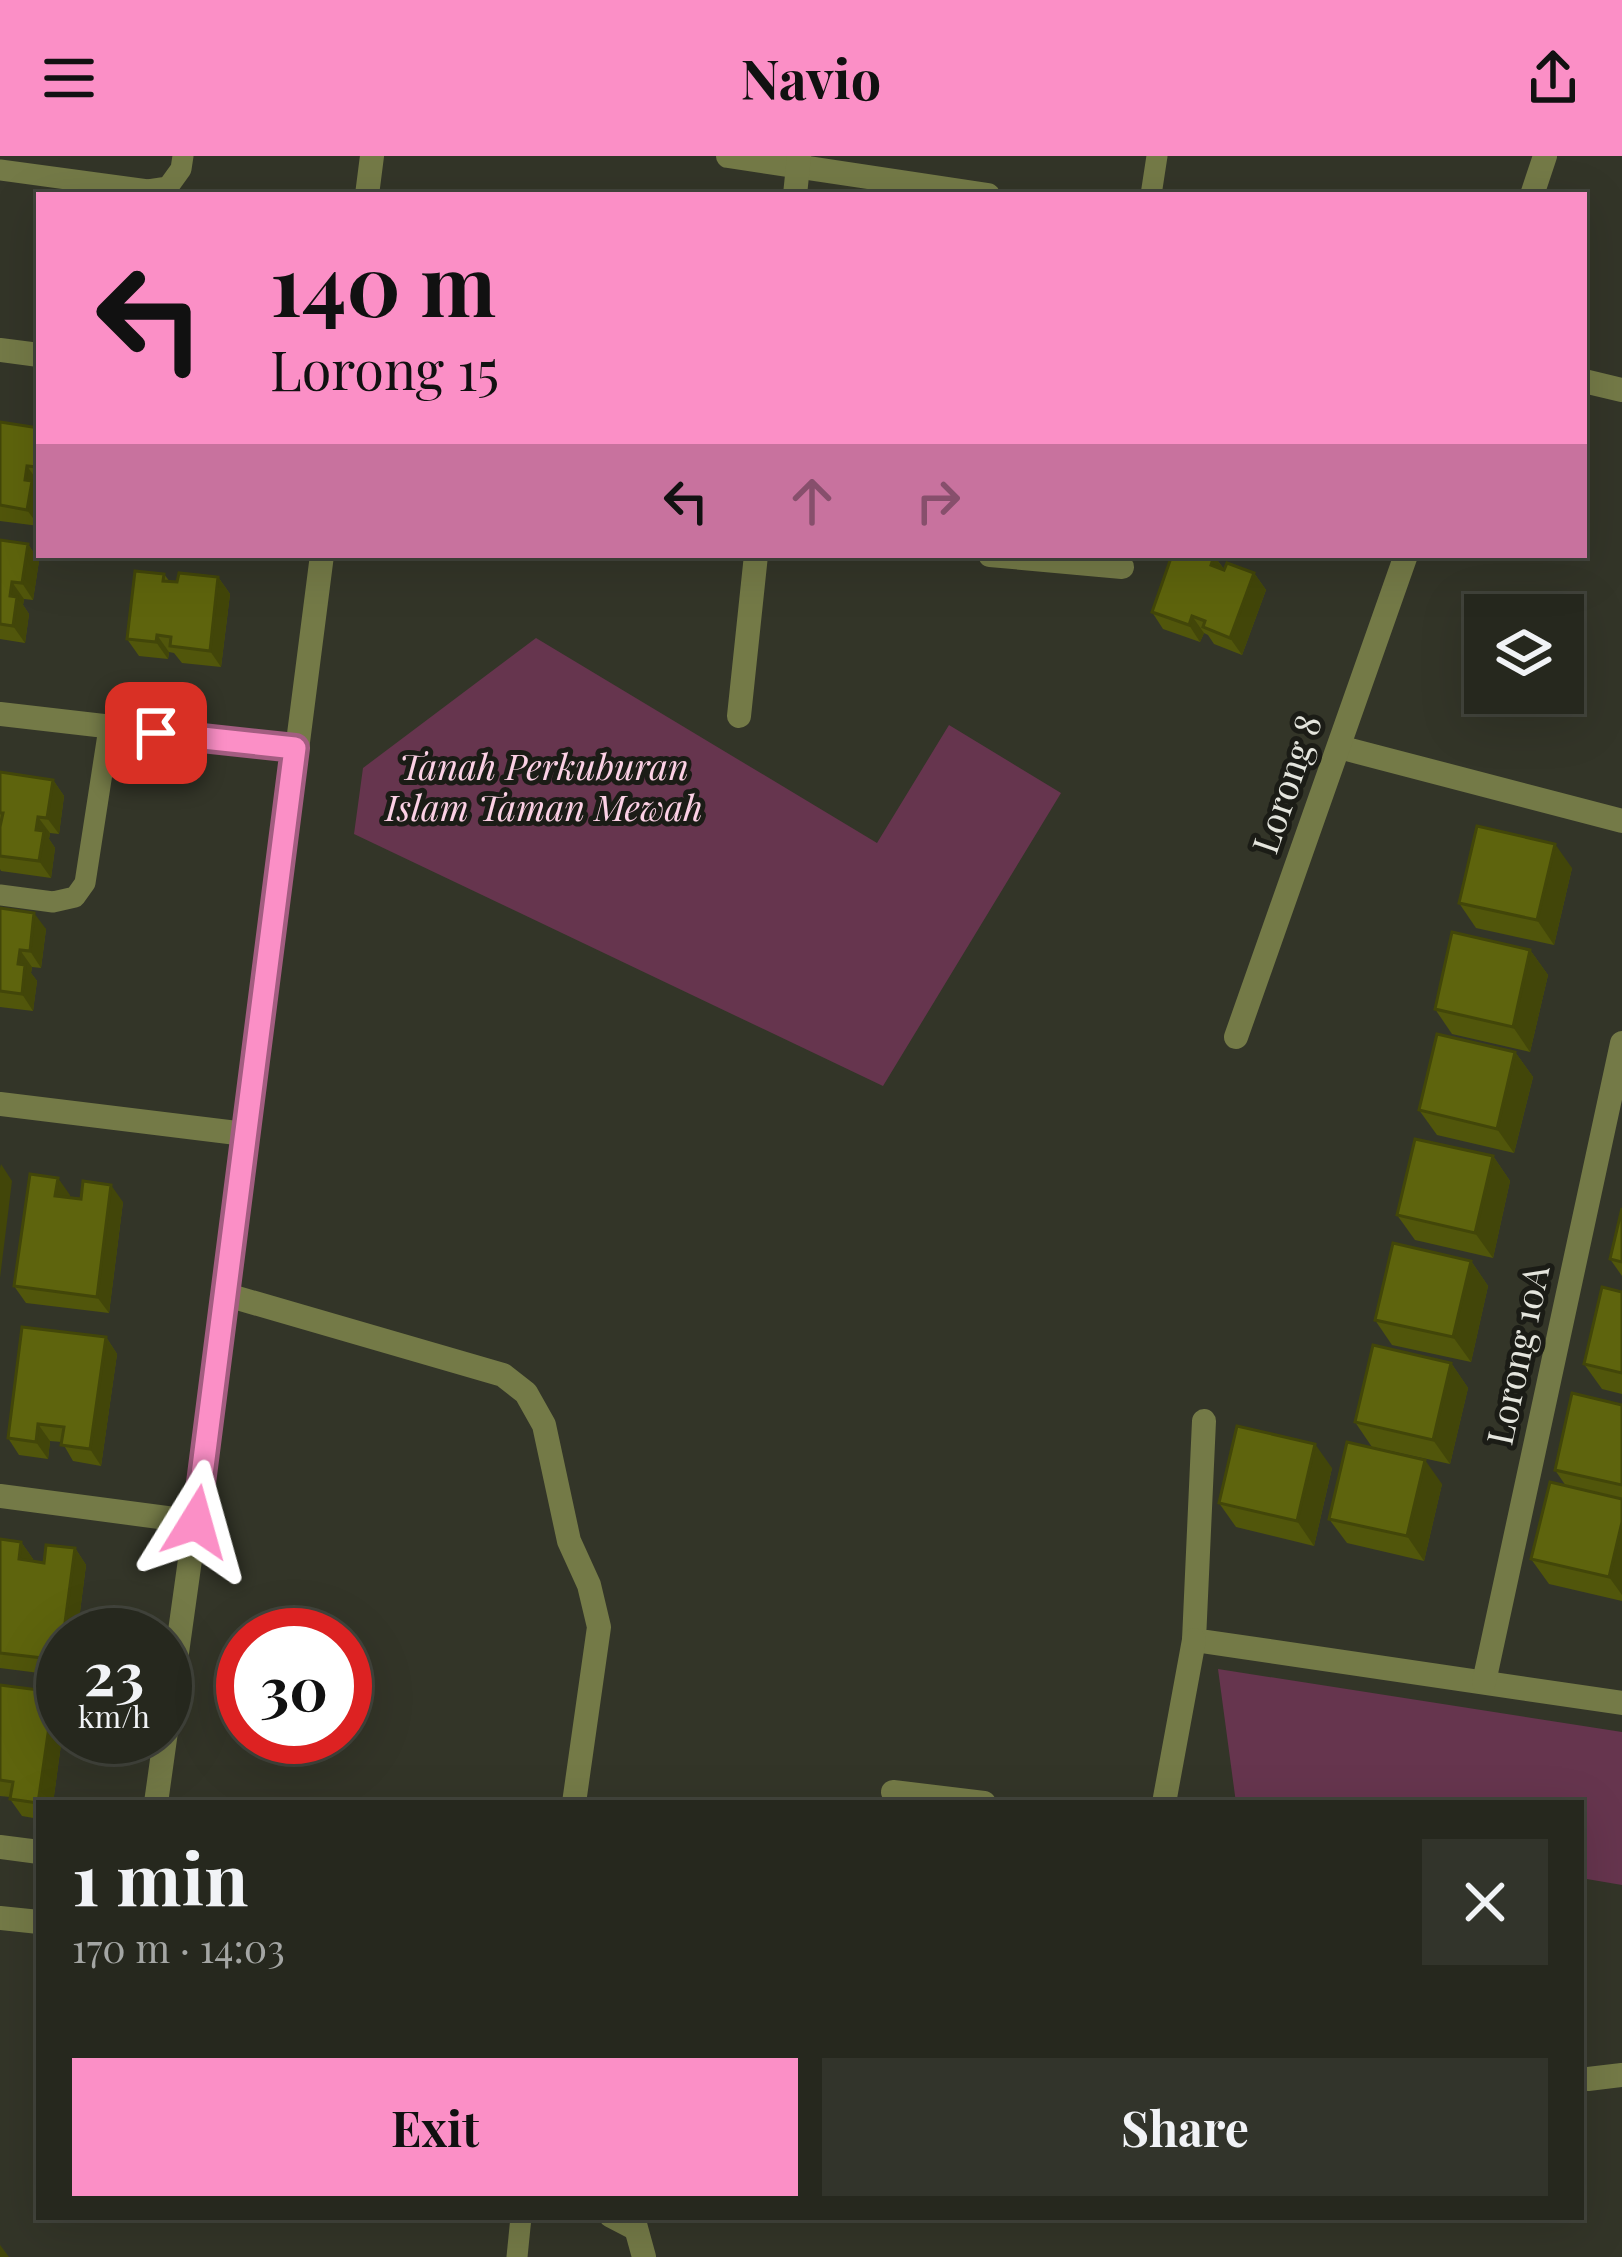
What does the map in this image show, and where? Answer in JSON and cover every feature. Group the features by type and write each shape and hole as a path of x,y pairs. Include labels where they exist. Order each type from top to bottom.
{"street":[{"path":"367,192 372,156"},
{"path":"728,156 798,162 971,192"},
{"path":"1533,192 1545,156"},
{"path":"795,192 798,162"},
{"path":"0,350 36,355"},
{"path":"1587,382 1622,391"},
{"path":"156,1800 322,558"},
{"path":"740,716 755,558"},
{"path":"1023,558 1121,567"},
{"name":"Lorong 8","path":"1236,1037 1405,558"},
{"path":"0,714 295,748"},
{"path":"1339,746 1622,821"},
{"name":"Lorong 10A","path":"1484,1682 1622,1043"},
{"path":"0,1103 245,1133"},
{"path":"227,1295 503,1375 526,1394 544,1425 569,1540 589,1585 599,1627 574,1800"},
{"path":"1165,1800 1194,1640 1204,1421"},
{"path":"0,1496 196,1522"},
{"path":"1194,1640 1622,1703"},
{"path":"893,1792 959,1800"},
{"path":"0,1847 36,1852"},
{"path":"0,1918 36,1922"},
{"path":"1588,2079 1622,2075"},
{"path":"635,2224 644,2257"}],"lane":[{"path":"0,170 148,190 169,187 183,156"},
{"path":"1151,192 1157,156"},
{"path":"0,895 53,902 75,897 85,883 109,728"},
{"path":"517,2257 521,2220"}],"green space":[{"name":"Tanah Perkuburan Islam Taman Mewah","path":"536,638 877,843 949,725 1061,793 883,1086 354,834 363,768"},
{"path":"1218,1669 1622,1732 1622,1885 1584,1879 1584,1800 1236,1800"}],"building":[{"path":"0,422 36,428 36,467 27,466 25,480 32,481 27,510 0,505"},
{"path":"0,540 28,544 22,583 12,582 10,596 17,597 13,626 0,624"},
{"path":"1171,558 1213,558 1211,565 1224,570 1227,563 1254,573 1230,638 1203,627 1205,621 1192,616 1189,625 1152,612"},
{"path":"135,571 164,574 163,581 177,582 179,573 218,577 210,651 170,646 171,637 157,635 156,642 127,639"},
{"path":"0,772 53,780 47,818 38,817 36,830 44,831 39,861 0,856"},
{"path":"1477,826 1555,844 1537,920 1459,903"},
{"path":"0,908 34,913 30,951 20,950 18,964 25,965 22,994 0,991"},
{"path":"1452,932 1530,950 1513,1027 1435,1009"},
{"path":"1437,1034 1515,1052 1497,1129 1419,1110"},
{"path":"1415,1139 1493,1156 1475,1233 1397,1215"},
{"path":"30,1174 58,1178 55,1196 81,1199 83,1181 111,1185 97,1297 14,1286"},
{"path":"1622,1208 1622,1262 1610,1259"},
{"path":"1393,1243 1471,1261 1453,1337 1375,1320"},
{"path":"1602,1287 1622,1292 1622,1373 1584,1364"},
{"path":"22,1327 106,1337 90,1449 61,1445 64,1427 38,1424 36,1442 8,1438"},
{"path":"1373,1345 1451,1363 1433,1440 1355,1422"},
{"path":"1572,1393 1622,1405 1622,1485 1555,1470"},
{"path":"1237,1426 1315,1444 1297,1521 1219,1503"},
{"path":"1347,1442 1425,1460 1407,1536 1329,1519"},
{"path":"1550,1482 1622,1499 1622,1522 1609,1577 1531,1559"},
{"path":"0,1539 21,1542 19,1559 44,1563 46,1545 75,1548 67,1608 36,1608 36,1657 0,1653"},
{"path":"0,1685 36,1690 36,1764 44,1764 38,1800 10,1799 13,1782 0,1780"}],"route":[{"path":"156,733 295,748 196,1522"}]}
